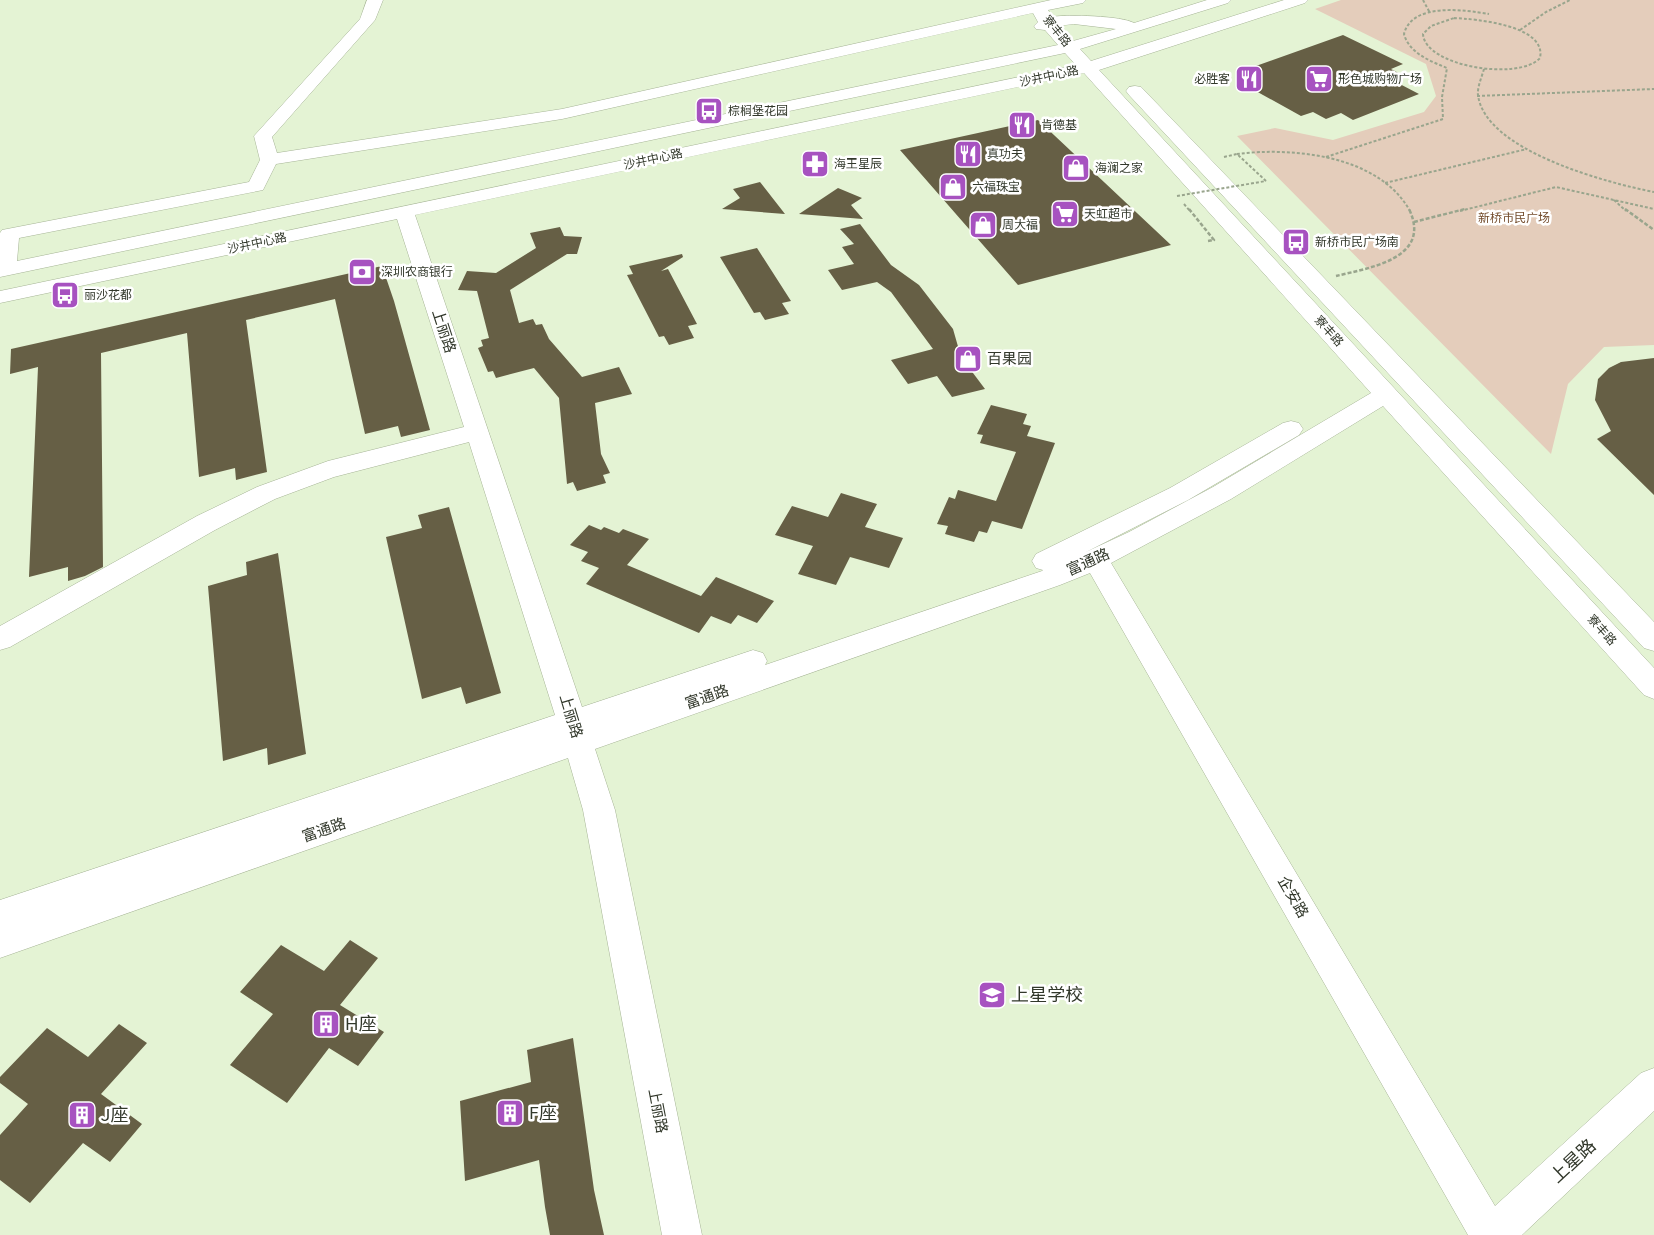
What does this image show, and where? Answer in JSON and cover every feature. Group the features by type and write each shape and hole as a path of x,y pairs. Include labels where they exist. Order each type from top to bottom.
{"street":[{"path":"3,270 9,234 256,186 269,160 263,136 367,20 375,0"},
{"path":"1009,60 1033,45 1038,30 1051,16 1078,0"},
{"name":"沙井中心路","path":"3,270 1079,45 1223,0"},
{"name":"沙井中心路","path":"0,297 1018,83 1089,76 1162,46 1300,0"},
{"path":"269,160 562,114 1051,16 1113,25 1151,23"},
{"name":"寮丰路","path":"1051,16 1079,45 1089,76 1138,108 1315,282 1654,640"},
{"path":"1138,108 1143,95 1142,74 1151,54 1162,46"},
{"name":"寮丰路","path":"1138,108 1380,388 1654,687"},
{"name":"上丽路","path":"404,212 576,732 599,810 682,1235"},
{"name":"富通路","path":"0,916 1030,586 1095,559 1202,504 1380,388"},
{"name":"富通路","path":"0,942 1039,563 1079,546 1380,388"},
{"path":"0,639 206,523 266,493 328,470 477,432"},
{"name":"企安路","path":"1095,559 1492,1235"},
{"name":"上星路","path":"1492,1235 1654,1086"}],"path":[{"path":"1424,0 1430,12"},
{"path":"1519,31 1546,12 1570,0"},
{"path":"1325,158 1444,119 1442,97 1447,68 1428,60 1414,50 1406,41 1403,32 1407,23 1416,17 1430,12 1468,11 1489,14"},
{"path":"1470,18 1504,25 1519,31 1539,45 1541,53 1539,60 1518,69 1484,68 1466,65 1436,53 1427,45 1423,37 1424,30 1440,20 1470,18"},
{"path":"1484,68 1478,82 1477,96 1482,111 1509,137 1552,162 1588,176 1654,192"},
{"path":"1477,96 1654,89"},
{"path":"1384,183 1527,148"},
{"path":"1224,157 1237,154 1279,151 1325,158 1354,167 1384,183 1406,204 1414,222 1413,239 1392,260 1381,265 1315,282"},
{"path":"1208,241 1214,240 1177,196 1266,181 1237,154"},
{"path":"1414,222 1556,187 1654,209"},
{"path":"1614,200 1654,230"}],"green space":[{"name":"新桥市民广场","path":"1341,0 1654,0 1654,345 1604,347 1568,384 1551,454 1237,136 1275,128 1333,140 1424,112 1436,96 1426,64 1315,9"}],"building":[{"name":"形色城购物广场","path":"1343,35 1403,64 1391,69 1406,77 1394,81 1419,94 1353,120 1341,113 1326,119 1313,112 1301,116 1245,85 1259,81 1242,71"},
{"path":"1038,120 1171,245 1018,285 900,150"},
{"path":"760,182 785,214 722,209 740,198 733,189"},
{"path":"838,188 862,198 851,205 863,219 799,214"},
{"path":"860,224 891,265 919,285 953,329 961,357 985,389 952,397 937,376 908,384 891,360 933,349 891,292 877,282 842,290 828,270 854,264 842,247 854,244 840,229"},
{"path":"560,227 564,236 582,237 577,254 567,254 510,290 519,323 533,319 536,325 542,324 549,339 582,377 619,367 632,394 595,403 601,454 610,473 603,475 606,483 577,491 573,482 567,484 559,398 534,368 496,378 493,371 488,372 478,348 483,346 481,340 489,338 477,291 458,290 467,271 496,273 536,248 530,233"},
{"path":"757,248 791,301 782,303 789,314 765,320 760,312 754,313 720,257"},
{"path":"682,254 683,257 661,271 668,269 697,324 688,326 694,338 669,345 664,336 659,337 627,275 633,274 629,266"},
{"path":"382,266 394,301 430,430 401,437 398,426 365,434 335,299 246,320 267,472 236,480 235,468 199,477 187,333 101,353 103,567 85,576 68,581 68,567 29,577 38,367 10,374 11,349"},
{"path":"1654,358 1654,495 1597,439 1611,431 1595,400 1598,379 1609,368 1621,362"},
{"path":"991,405 1027,414 1023,424 1031,426 1027,436 1055,443 1022,529 992,521 987,533 979,531 974,542 945,534 948,526 937,524 949,497 955,499 958,490 996,501 1016,452 980,443 983,435 977,434"},
{"path":"841,493 877,504 865,527 903,538 889,568 850,557 836,585 798,574 813,546 775,535 792,506 828,517"},
{"path":"449,507 501,693 466,704 461,687 422,699 386,537 422,528 418,515"},
{"path":"589,525 601,530 604,527 619,533 623,529 649,539 627,565 701,596 716,577 774,601 757,623 738,615 731,624 711,616 699,633 586,584 599,568 581,561 588,552 570,545"},
{"path":"278,553 306,754 268,765 267,748 223,761 208,586 247,575 246,562"},
{"name":"H座","path":"350,940 378,958 340,1005 384,1032 358,1066 329,1048 287,1103 230,1065 273,1014 240,992 281,945 324,971"},
{"name":"J座","path":"119,1024 147,1043 101,1094 142,1124 110,1162 83,1143 30,1203 0,1180 0,1135 28,1104 0,1083 0,1077 47,1028 88,1057"},
{"name":"F座","path":"573,1038 594,1190 604,1235 550,1235 539,1160 465,1181 460,1101 531,1082 527,1050"}],"place":[{"name":"必胜客","path":"1249,79"},
{"name":"形色城购物广场","path":"1319,79"},
{"name":"棕榈堡花园","path":"709,111"},
{"name":"肯德基","path":"1022,125"},
{"name":"真功夫","path":"968,154"},
{"name":"海王星辰","path":"815,164"},
{"name":"海澜之家","path":"1076,168"},
{"name":"六福珠宝","path":"953,187"},
{"name":"天虹超市","path":"1065,214"},
{"name":"周大福","path":"983,225"},
{"name":"新桥市民广场南","path":"1296,242"},
{"name":"深圳农商银行","path":"362,272"},
{"name":"丽沙花都","path":"65,295"},
{"name":"百果园","path":"968,359"},
{"name":"上星学校","path":"992,995"},
{"name":"H座","path":"326,1024"},
{"name":"F座","path":"510,1113"},
{"name":"J座","path":"82,1115"}]}
